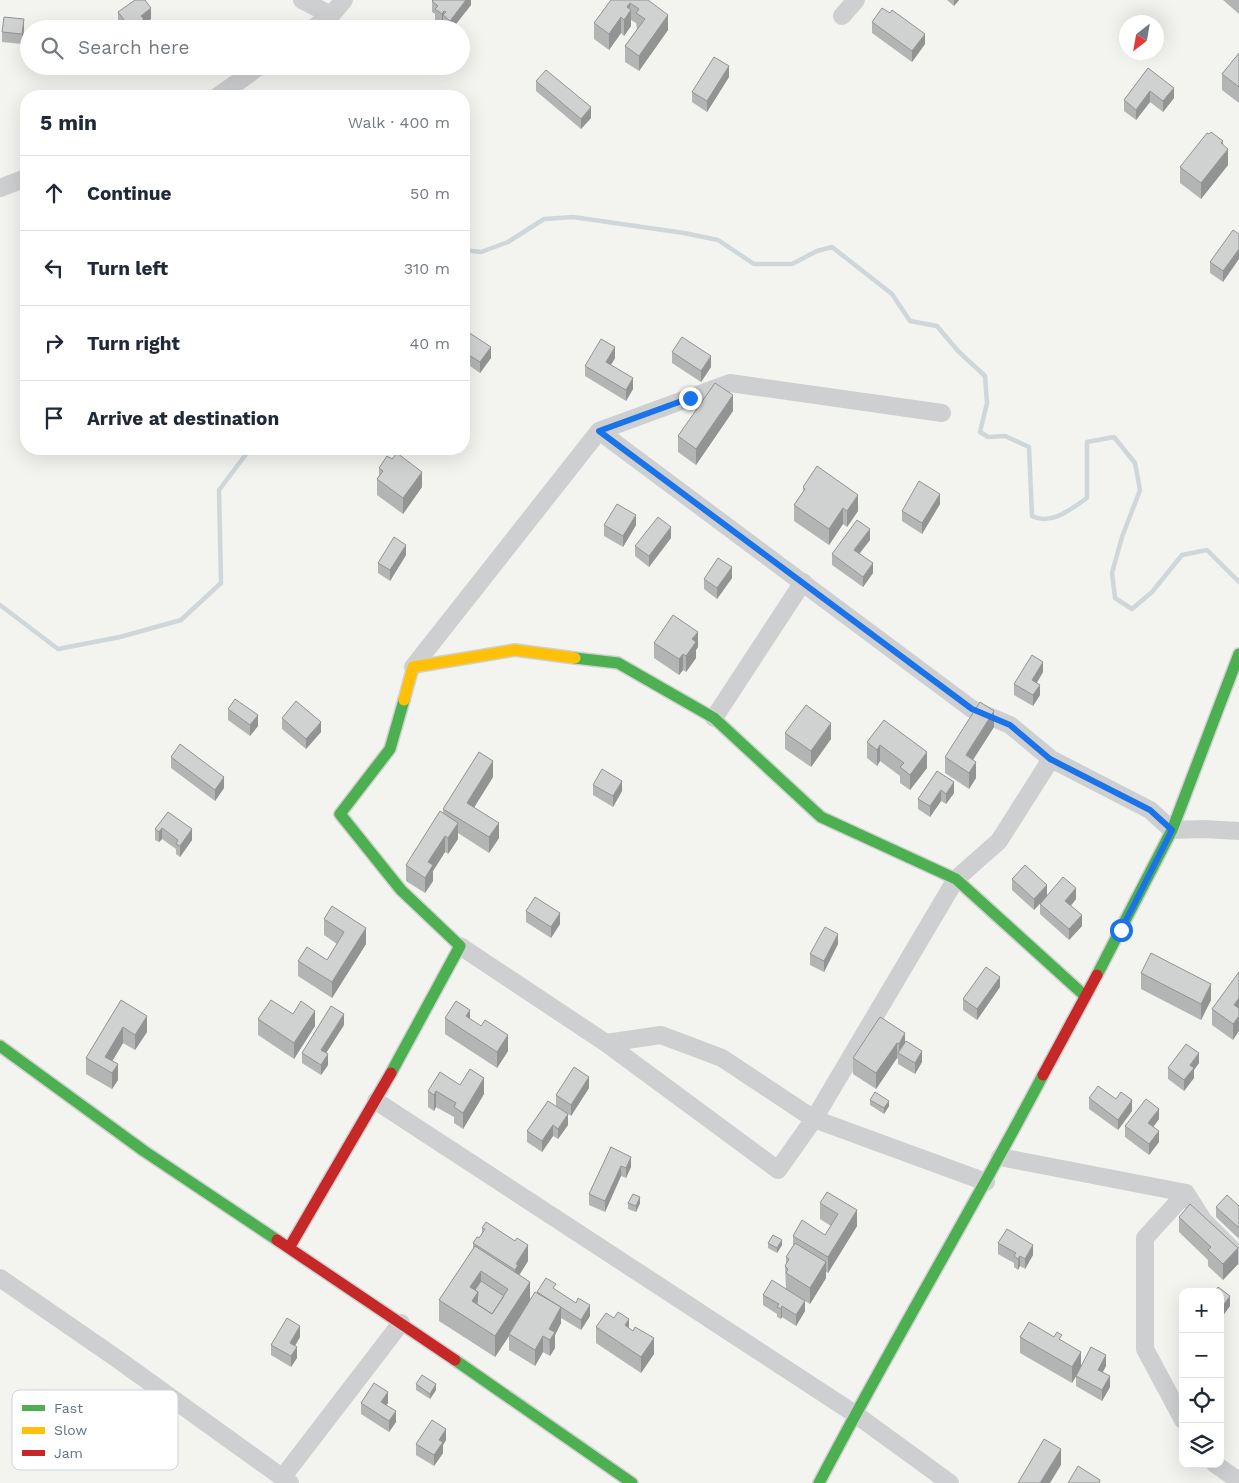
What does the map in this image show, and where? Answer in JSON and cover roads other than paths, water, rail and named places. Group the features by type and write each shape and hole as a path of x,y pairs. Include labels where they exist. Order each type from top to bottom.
{"street":[{"path":"302,0 331,15"},
{"path":"324,20 344,0"},
{"path":"842,16 856,0"},
{"path":"226,90 247,75"},
{"path":"0,188 20,180"},
{"path":"942,413 730,383 599,431 413,667 390,749 340,814 400,890 460,946 606,1043 778,1170 814,1120 956,879 999,840 1050,759"},
{"path":"599,431 972,709 1010,725 1050,759 1150,810 1172,830 1239,831"},
{"path":"714,718 803,582"},
{"path":"413,667 515,650 618,663 714,718 821,817 956,879 1084,995"},
{"path":"819,1483 855,1414 1000,1157 1172,830 1239,654"},
{"path":"289,1248 376,1100 460,946"},
{"path":"606,1043 661,1035 722,1058 814,1120 986,1182"},
{"path":"0,1046 144,1151 401,1323 632,1483"},
{"path":"376,1100 855,1414 950,1483"},
{"path":"1000,1157 1186,1193 1203,1220 1239,1256"},
{"path":"1179,1413 1144,1349 1145,1238 1186,1193"},
{"path":"0,1278 161,1390"},
{"path":"178,1402 286,1480 401,1323"},
{"path":"1221,1468 1239,1481"}],"waterway":[{"path":"470,251 481,252 508,242 544,219 573,217 684,233 718,240 754,264 792,264 817,251 832,247 892,294 910,321 937,326 958,351 985,376 987,403 980,432 988,437 1005,436 1029,447 1032,516 1039,519 1054,518 1087,498 1087,442 1114,437 1135,463 1140,490 1122,537 1112,573 1115,598 1132,609 1152,592 1182,555 1207,550 1239,582"},
{"path":"0,605 58,649 120,637 181,620 221,583 219,490 245,455"}]}
